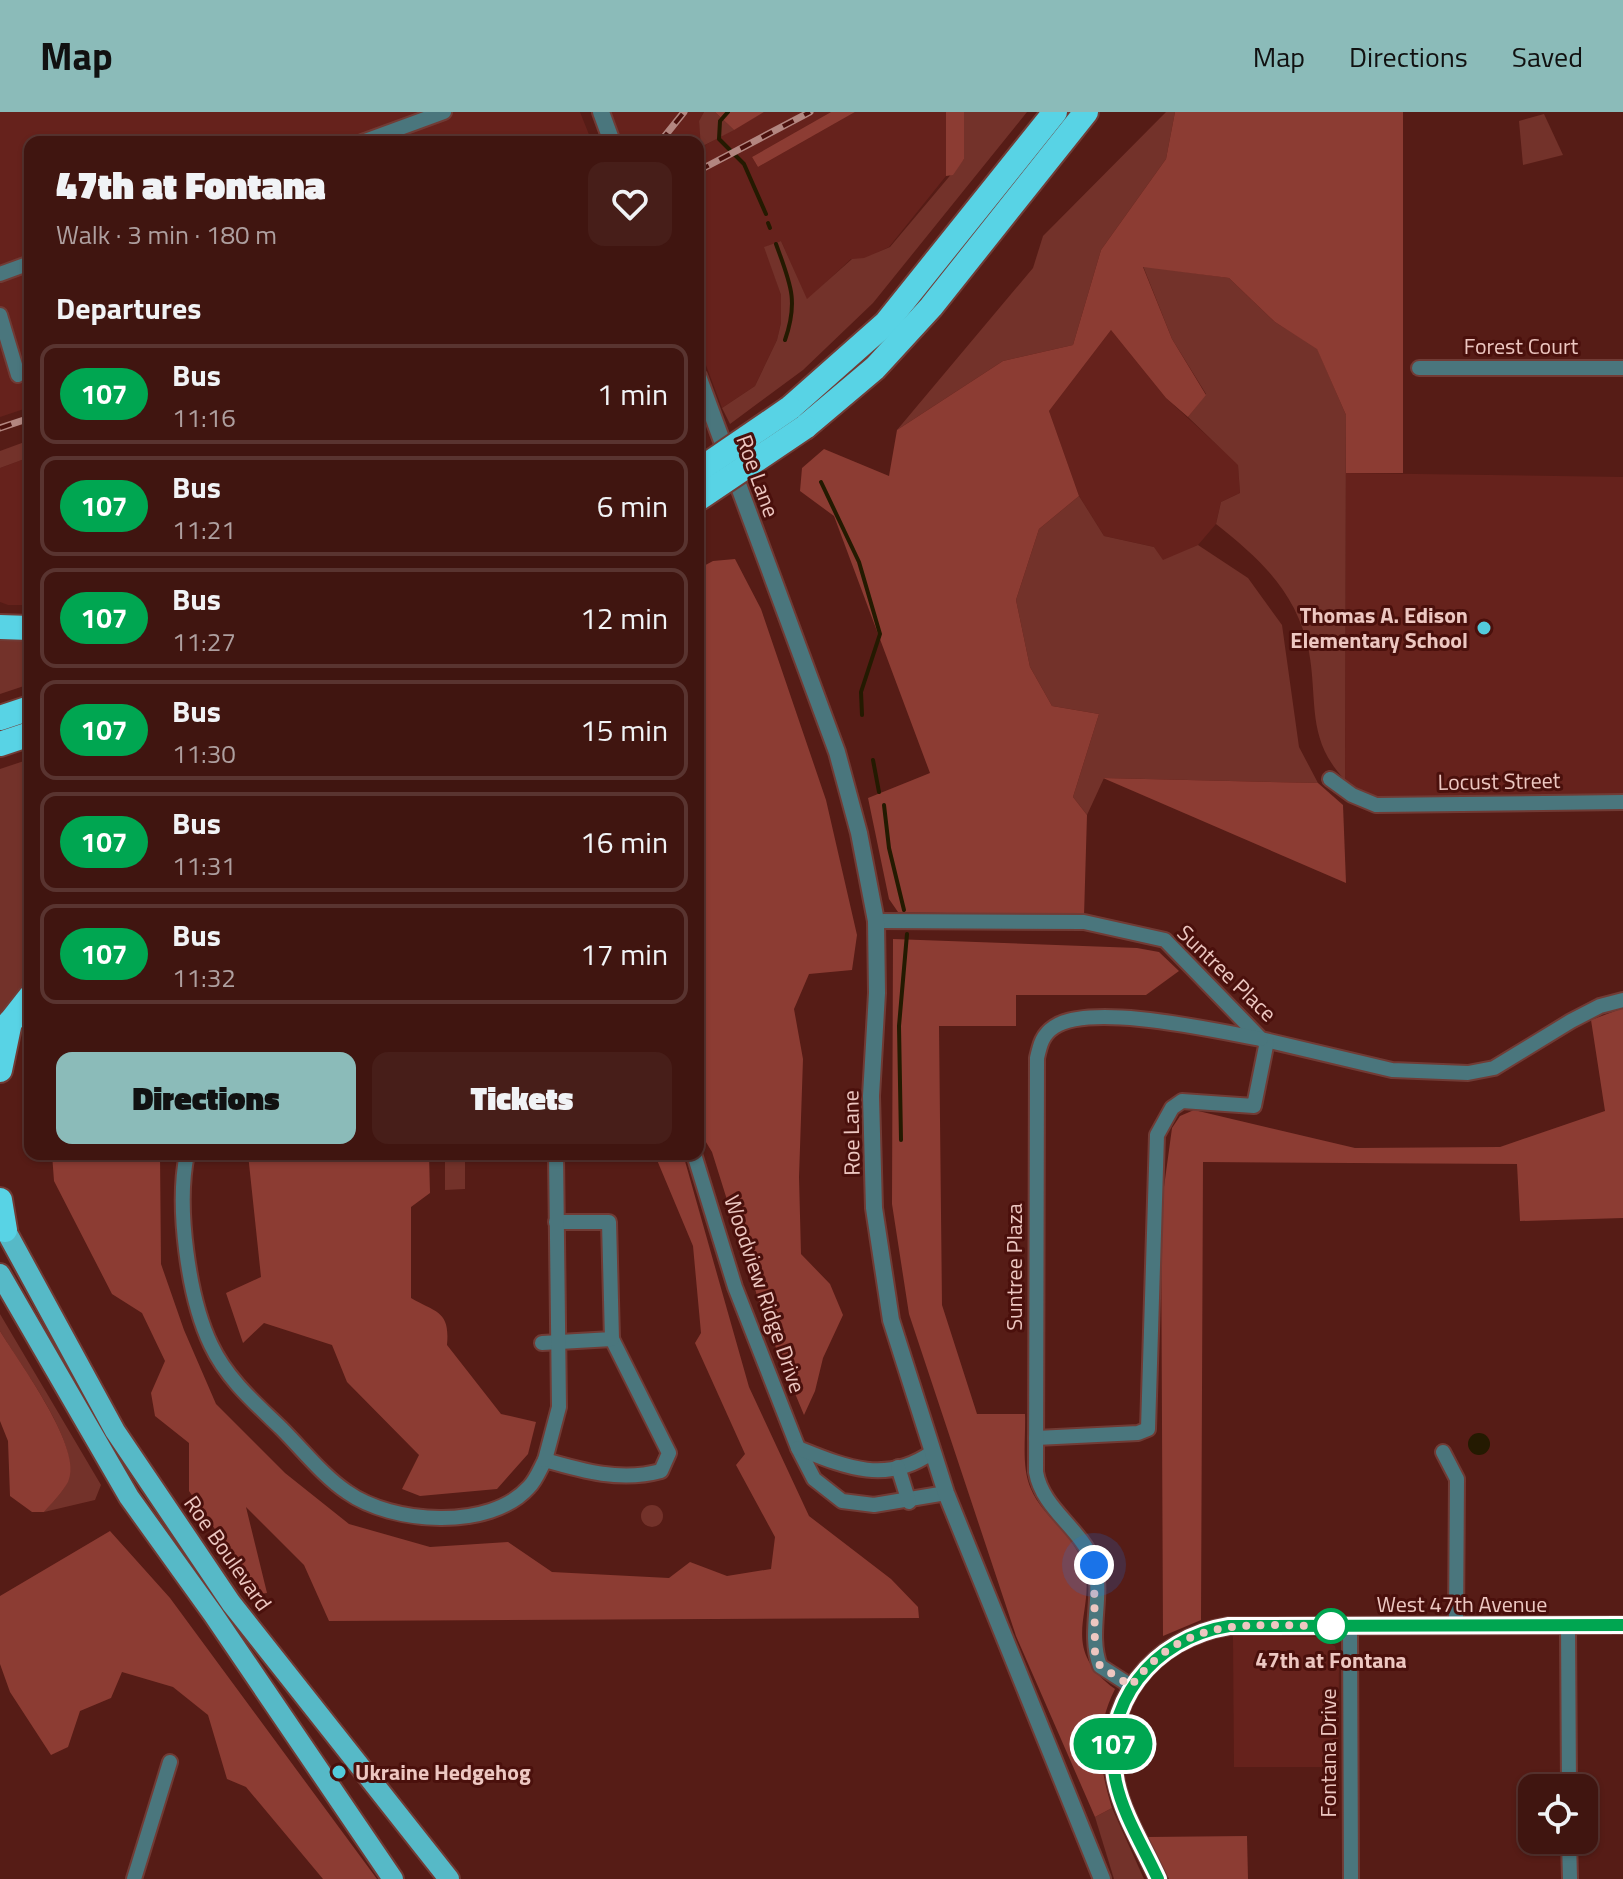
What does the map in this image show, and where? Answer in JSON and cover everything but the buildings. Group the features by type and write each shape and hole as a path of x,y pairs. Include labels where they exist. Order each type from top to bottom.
{"highway":[{"path":"704,467 790,408 886,323 1055,112"},
{"path":"704,495 805,427 875,368 931,307 1086,112"},
{"path":"0,627 24,628"},
{"path":"0,718 24,710"},
{"path":"0,744 24,736"},
{"path":"0,1070 5,1029 24,1005"},
{"path":"0,1200 2,1225"}],"main road":[{"name":"Roe Boulevard","path":"2,1225 115,1431 231,1603 449,1879"},
{"path":"0,1274 129,1497 213,1614 393,1879"}],"street":[{"path":"378,136 444,112"},
{"path":"601,112 610,136"},
{"path":"0,274 24,265"},
{"path":"0,315 18,375"},
{"name":"Forest Court","path":"1419,368 1623,368"},
{"name":"Roe Lane","path":"704,392 837,752 859,833 876,921 877,993 871,1096 874,1208 891,1320 946,1493 1102,1879"},
{"name":"Locust Street","path":"1330,779 1352,795 1376,805 1623,802"},
{"name":"Suntree Place","path":"876,921 1084,922 1165,940 1264,1040 1392,1070 1468,1073 1494,1068 1580,1016 1623,1000"},
{"name":"Suntree Plaza","path":"1131,1686 1100,1666 1093,1638 1094,1565 1038,1485 1037,1058 1042,1039 1053,1028 1081,1019 1163,1021 1264,1040"},
{"path":"1036,1438 1138,1433 1148,1429 1157,1135 1172,1108 1182,1101 1254,1106 1264,1040"},
{"path":"186,1160 181,1180 197,1310 211,1346 232,1381 348,1493 404,1516 454,1518 496,1510 529,1487 545,1460 559,1407 550,1343 556,1160"},
{"name":"Woodview Ridge Drive","path":"696,1160 735,1287 798,1448 814,1479 842,1501 874,1505 909,1502 946,1493"},
{"path":"545,1460 600,1475 646,1476 661,1471 669,1453 612,1339 609,1222 556,1222"},
{"path":"550,1343 612,1339"},
{"path":"798,1448 852,1470 886,1471 931,1453"},
{"path":"1443,1452 1457,1479 1456,1626"},
{"path":"898,1467 909,1502"},
{"path":"1568,1625 1569,1774"},
{"name":"West 47th Avenue","path":"1131,1686 1163,1652 1207,1629 1229,1626 1623,1625"},
{"name":"Fontana Drive","path":"1350,1626 1351,1879"},
{"path":"1131,1686 1116,1727 1115,1774 1158,1879"},
{"path":"134,1879 170,1762"},
{"path":"1569,1854 1570,1879"}],"shaded area":[{"path":"0,112 580,112 590,136 24,136 24,409 0,417"},
{"path":"610,112 704,112 699,121 701,136 620,136"},
{"path":"704,112 715,112 734,130 704,145 699,121"},
{"path":"715,112 764,112 734,130"},
{"path":"764,112 831,112 752,157 758,167 855,112 946,112 946,176 889,247 864,259 851,259 807,300 781,241 765,247 781,295 781,323 777,340 755,386 722,408 704,360 704,146"},
{"path":"831,112 855,112 758,167 752,157"},
{"path":"946,112 964,112 964,159 953,175 946,176"},
{"path":"964,112 1027,112 873,303 803,370 730,424 722,408 755,386 777,340 781,323 781,295 764,247 781,241 807,299 852,259 864,258 890,247 964,159"},
{"path":"1166,112 1175,112 1166,159 1101,250 1073,345 1003,361 897,430 1033,268 1043,236"},
{"path":"1175,112 1403,112 1403,473 1346,473 1346,415 1317,349 1275,322 1229,278 1143,267 1172,339 1206,395 1188,417 1166,398 1111,330 1049,411 1079,496 1039,529 1016,600 1030,667 1052,706 1099,714 1073,797 1087,815 1084,916 898,912 889,899 868,798 930,773 834,516 800,491 802,468 824,449 889,476 897,430 1003,361 1073,345 1101,250 1166,159"},
{"path":"1544,114 1563,155 1523,165 1519,121"},
{"path":"1143,266 1229,278 1275,322 1317,348 1346,415 1345,780 1324,750 1319,735 1309,652 1296,612 1262,564 1216,524 1221,502 1240,493 1238,465 1188,417 1206,394 1172,339"},
{"path":"1111,330 1166,398 1238,464 1240,493 1221,502 1216,524 1198,545 1163,561 1154,547 1104,536 1079,496 1049,411"},
{"path":"24,442 24,459 0,468 0,451"},
{"path":"24,459 24,605 0,602 0,468"},
{"name":"Thomas A. Edison Elementary School","path":"1346,473 1623,477 1623,795 1379,798 1353,790 1345,780"},
{"path":"1079,496 1104,536 1154,547 1163,560 1198,545 1248,578 1282,625 1299,747 1318,783 1104,778 1087,815 1073,797 1099,714 1052,706 1030,667 1016,600 1039,529"},
{"path":"735,559 761,609 826,800 857,935 852,970 809,974 794,1009 803,1059 799,1177 801,1254 830,1284 843,1315 823,1358 815,1391 804,1415 766,1324 712,1152 704,1139 704,566 713,561"},
{"path":"0,637 24,638 24,686 0,694"},
{"path":"24,761 24,989 0,1018 0,769"},
{"path":"1103,778 1318,783 1343,805 1346,883"},
{"path":"893,939 1137,948 1159,952 1179,971 1146,995 1016,995 1016,1026 939,1026 942,1305 977,1414 1025,1414 1025,1462 1031,1489 1041,1506 1074,1545 1085,1573 1087,1590 1082,1639 1086,1655 1096,1672 1115,1689 1101,1734 1104,1777 1112,1808 1095,1817 1016,1636 909,1314 892,1204"},
{"path":"1623,1008 1623,1218 1520,1221 1517,1164 1203,1162 1201,1620 1163,1636 1161,1209 1172,1128 1180,1116 1194,1110 1355,1148 1500,1147 1605,1111 1591,1020"},
{"path":"52,1160 160,1160 161,1264 184,1330 216,1404 285,1473 349,1524 430,1547 508,1542 552,1572 669,1578 690,1562 727,1576 771,1569 775,1537 736,1465 745,1454 695,1343 701,1333 693,1246 657,1160 685,1160 749,1387 809,1516 891,1579 918,1607 919,1618 329,1621 304,1565 246,1507 267,1593 259,1594 189,1491 189,1443 155,1416 151,1393 165,1361 142,1313 112,1294 54,1181"},
{"path":"249,1160 429,1160 430,1193 411,1207 411,1298 435,1310 444,1319 447,1345 501,1414 536,1422 528,1454 497,1489 420,1496 402,1489 419,1455 347,1382 332,1345 264,1323 243,1343 226,1293 261,1277"},
{"path":"445,1160 465,1160 465,1189 445,1190"},
{"path":"0,1314 101,1485 95,1500 44,1512 65,1486 69,1476 69,1460 56,1422 0,1331"},
{"path":"0,1331 47,1406 67,1449 71,1468 68,1482 44,1512 32,1512 10,1496 8,1441 0,1421"},
{"path":"1479,1433 1487,1436 1490,1444 1487,1452 1479,1455 1471,1452 1468,1444 1471,1436"},
{"path":"652,1505 660,1508 663,1516 660,1524 652,1527 644,1524 641,1516 644,1508"},
{"path":"110,1531 170,1598 377,1879 323,1879 246,1787 227,1779 208,1715 173,1687 122,1672 111,1698 80,1711 68,1747 51,1755 10,1692 0,1664 0,1596"},
{"path":"1233,1636 1318,1637 1335,1646 1339,1663 1338,1767 1234,1767"},
{"path":"1112,1808 1144,1879 1114,1879 1095,1817"},
{"path":"1247,1836 1248,1879 1169,1879 1148,1837"}],"waterway":[{"path":"728,112 720,121 719,139 744,164 766,214"},
{"path":"768,223 770,228"},
{"path":"776,244 792,302 785,340"},
{"path":"821,482 859,562 880,634 861,692 862,715"},
{"path":"873,760 879,792"},
{"path":"884,805 889,848 904,910"},
{"path":"901,1140 899,1026 907,934"}],"railway":[{"path":"665,136 684,112"},
{"path":"704,168 810,112"},
{"path":"0,428 24,420"}],"bus line":[{"name":"107","path":"1158,1879 1117,1787 1113,1745 1122,1706 1131,1686 1170,1646 1207,1629 1229,1626 1623,1625"}],"place":[{"name":"Thomas A. Edison Elementary School","path":"1484,628"},
{"name":"47th at Fontana","path":"1331,1626"},
{"name":"Ukraine Hedgehog","path":"339,1772"}],"route":[{"path":"1094,1565 1095,1652 1100,1666 1131,1686 1170,1646 1207,1629 1229,1626 1331,1626"}]}
